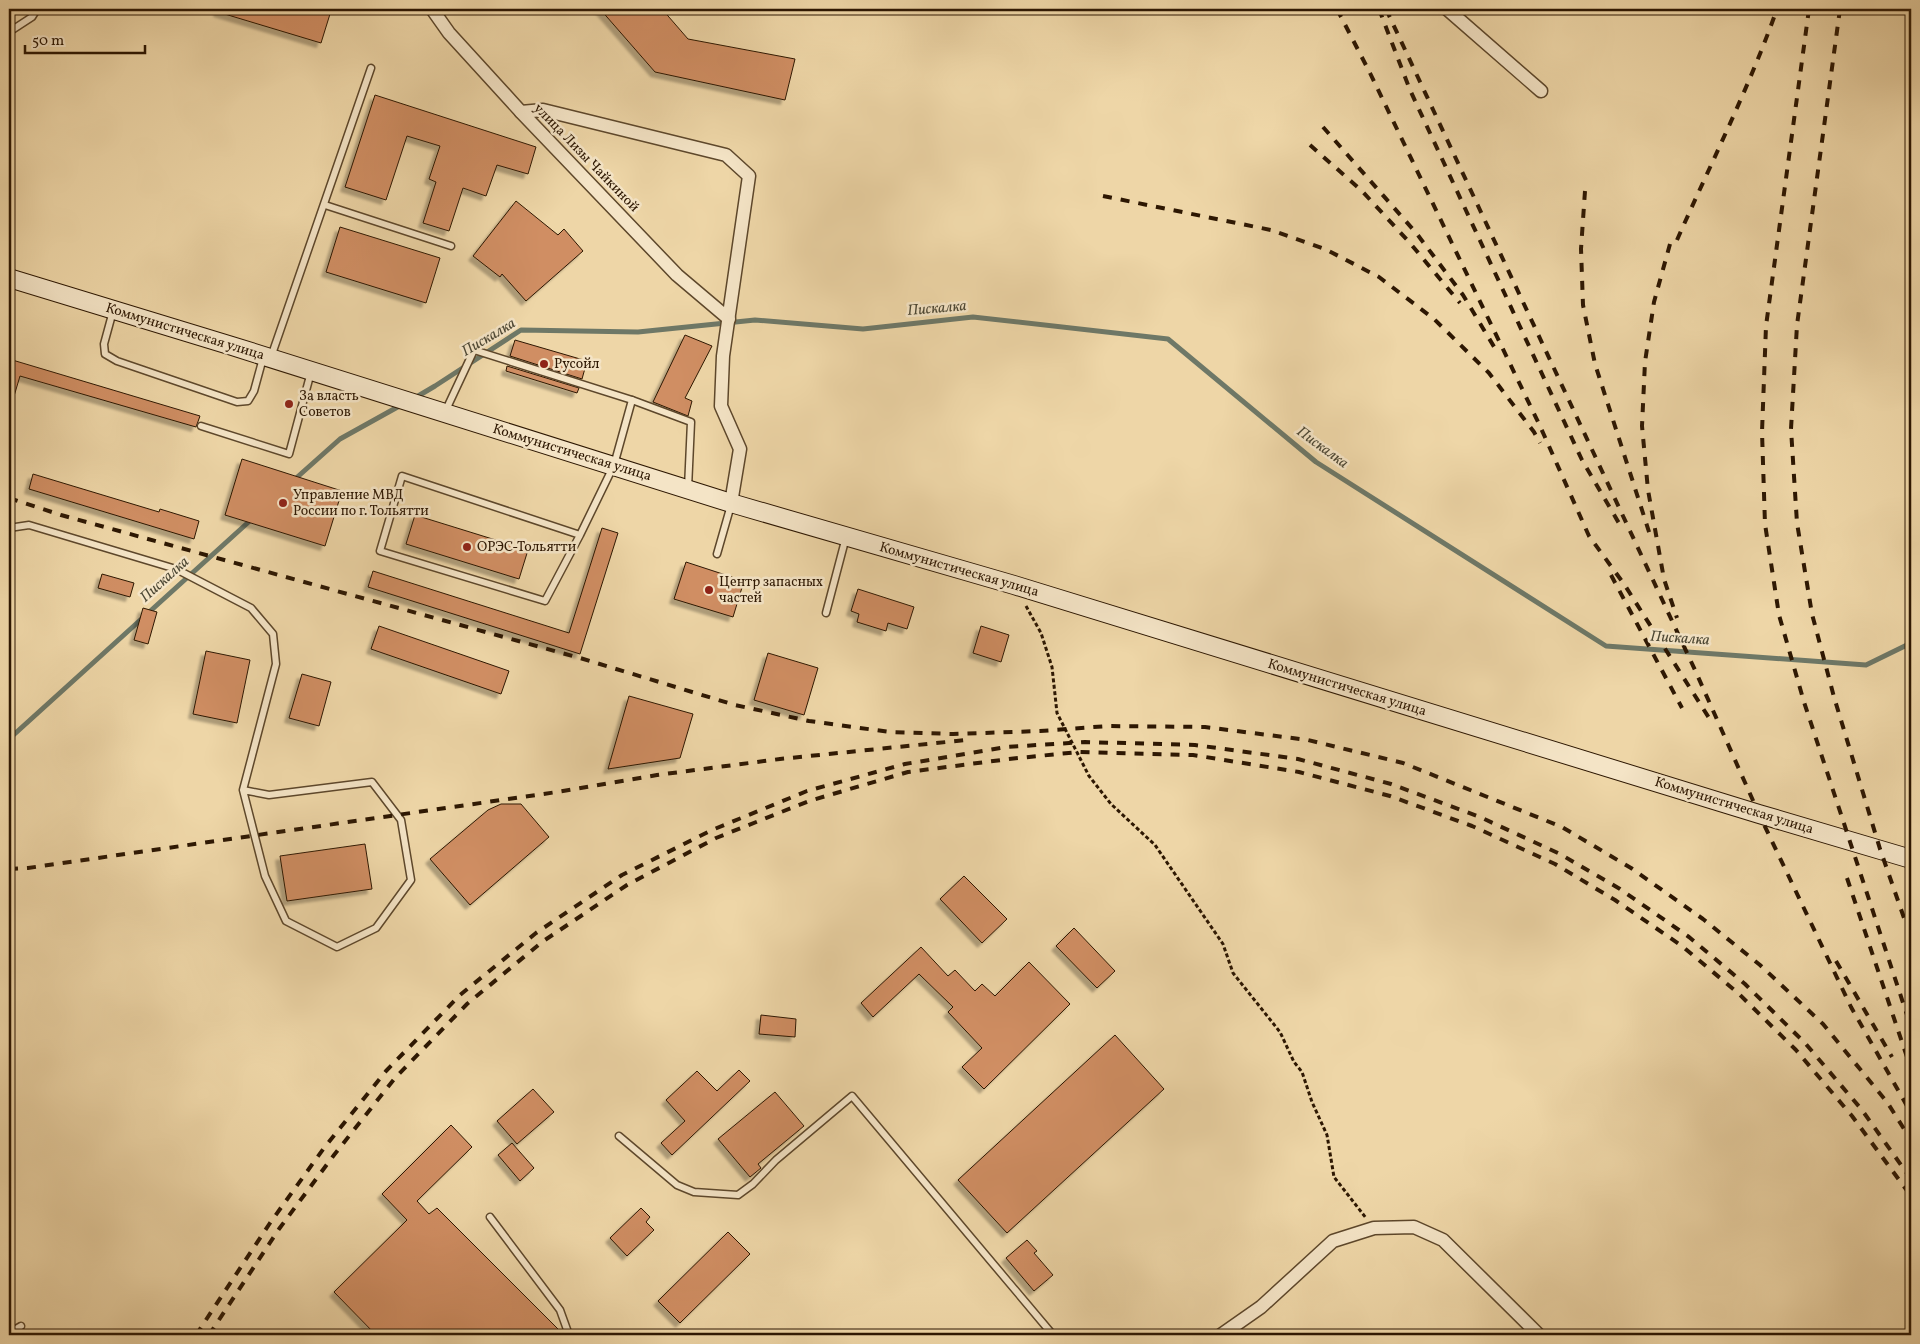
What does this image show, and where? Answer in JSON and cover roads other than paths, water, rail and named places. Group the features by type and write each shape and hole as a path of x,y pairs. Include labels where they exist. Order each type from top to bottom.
{"main road":[{"name":"Коммунистическая улица","path":"9,278 731,503 1014,585 1750,811 1911,858"}],"street":[{"name":"улица Лизы Чайкиной","path":"432,9 449,33 521,112 677,276 729,319"},
{"path":"1446,9 1541,90"},
{"path":"521,112 543,110 726,155 749,176 723,356 721,406 740,448 731,503"},
{"path":"1220,1335 1261,1307 1333,1241 1374,1228 1414,1228 1443,1240 1539,1335"}],"lane":[{"path":"9,32 32,17 37,9"},
{"path":"113,310 104,344 105,354 116,361 237,402 248,401 254,392 325,205 371,68"},
{"path":"325,205 451,246"},
{"path":"445,413 474,350 632,400 691,422 688,489"},
{"path":"201,426 288,454 312,371"},
{"path":"580,535 402,476 380,550 545,601 580,535 614,465 632,400"},
{"path":"717,554 731,503"},
{"path":"9,528 29,525 176,570 251,608 273,634 276,664 244,790 264,876 286,921 337,947 376,928 411,880 401,820 372,782 269,795 244,790"},
{"path":"826,613 846,536"},
{"path":"619,1136 677,1185 694,1192 738,1195 753,1184 776,1160 852,1096 1052,1335"},
{"path":"490,1217 560,1310 569,1335"},
{"path":"9,1333 21,1326"}],"waterway":[{"name":"Пискалка","path":"413,399 521,330 638,332 755,320 863,329 973,317 1168,339 1316,462 1606,646 1866,665 1911,643"},
{"name":"Пискалка","path":"294,480 340,439 403,404"},
{"name":"Пискалка","path":"9,739 253,518"}],"railway":[{"path":"1337,9 1370,73 1540,426 1589,536 1624,584 1711,721"},
{"path":"1379,9 1410,90 1582,460 1620,525"},
{"path":"1386,9 1695,670 1759,814 1851,1007 1911,1113"},
{"path":"1677,240 1742,97 1777,9"},
{"path":"1809,9 1766,326 1762,432 1765,524 1779,615 1804,702 1911,1027"},
{"path":"1840,9 1797,325 1791,429 1797,523 1812,614 1834,697 1880,849 1911,938"},
{"path":"1323,127 1417,234 1463,295 1496,350"},
{"path":"1310,145 1362,191 1410,243 1460,303"},
{"path":"1585,191 1581,249 1583,305 1595,364 1651,538"},
{"path":"1103,196 1271,230 1325,249 1379,277 1434,319 1489,373 1534,432 1540,443"},
{"path":"1670,244 1654,302 1645,362 1642,426 1648,490 1664,579 1677,618"},
{"path":"9,498 61,515 580,658 735,705 809,721 890,732 953,734 1108,726 1205,727 1308,740 1403,763 1562,827 1631,868 1703,919 1760,965 1823,1024 1887,1102 1911,1140"},
{"path":"1611,575 1682,708"},
{"path":"9,869 28,868 557,792 657,775 780,759 966,740"},
{"path":"196,1335 270,1223 324,1148 386,1071 460,995 536,933 622,875 712,830 807,791 905,764 1006,747 1085,742 1195,745 1298,759 1391,784 1480,817 1560,854 1620,889 1689,937 1745,984 1805,1043 1862,1110 1911,1179"},
{"path":"209,1335 279,1229 395,1078 467,1004 542,942 627,885 716,838 809,801 908,772 1078,752 1193,755 1299,772 1390,796 1472,826 1555,864 1615,900 1682,946 1738,993 1796,1050 1852,1116 1911,1196"},
{"path":"1847,878 1911,1069"},
{"path":"1836,961 1892,1057"}],"place":[{"name":"Русойл","path":"544,364"},
{"name":"За власть Советов","path":"289,404"},
{"name":"Управление МВД России по г. Тольятти","path":"283,503"},
{"name":"ОРЭС-Тольятти","path":"467,547"},
{"name":"Центр запасных частей","path":"709,590"}]}
